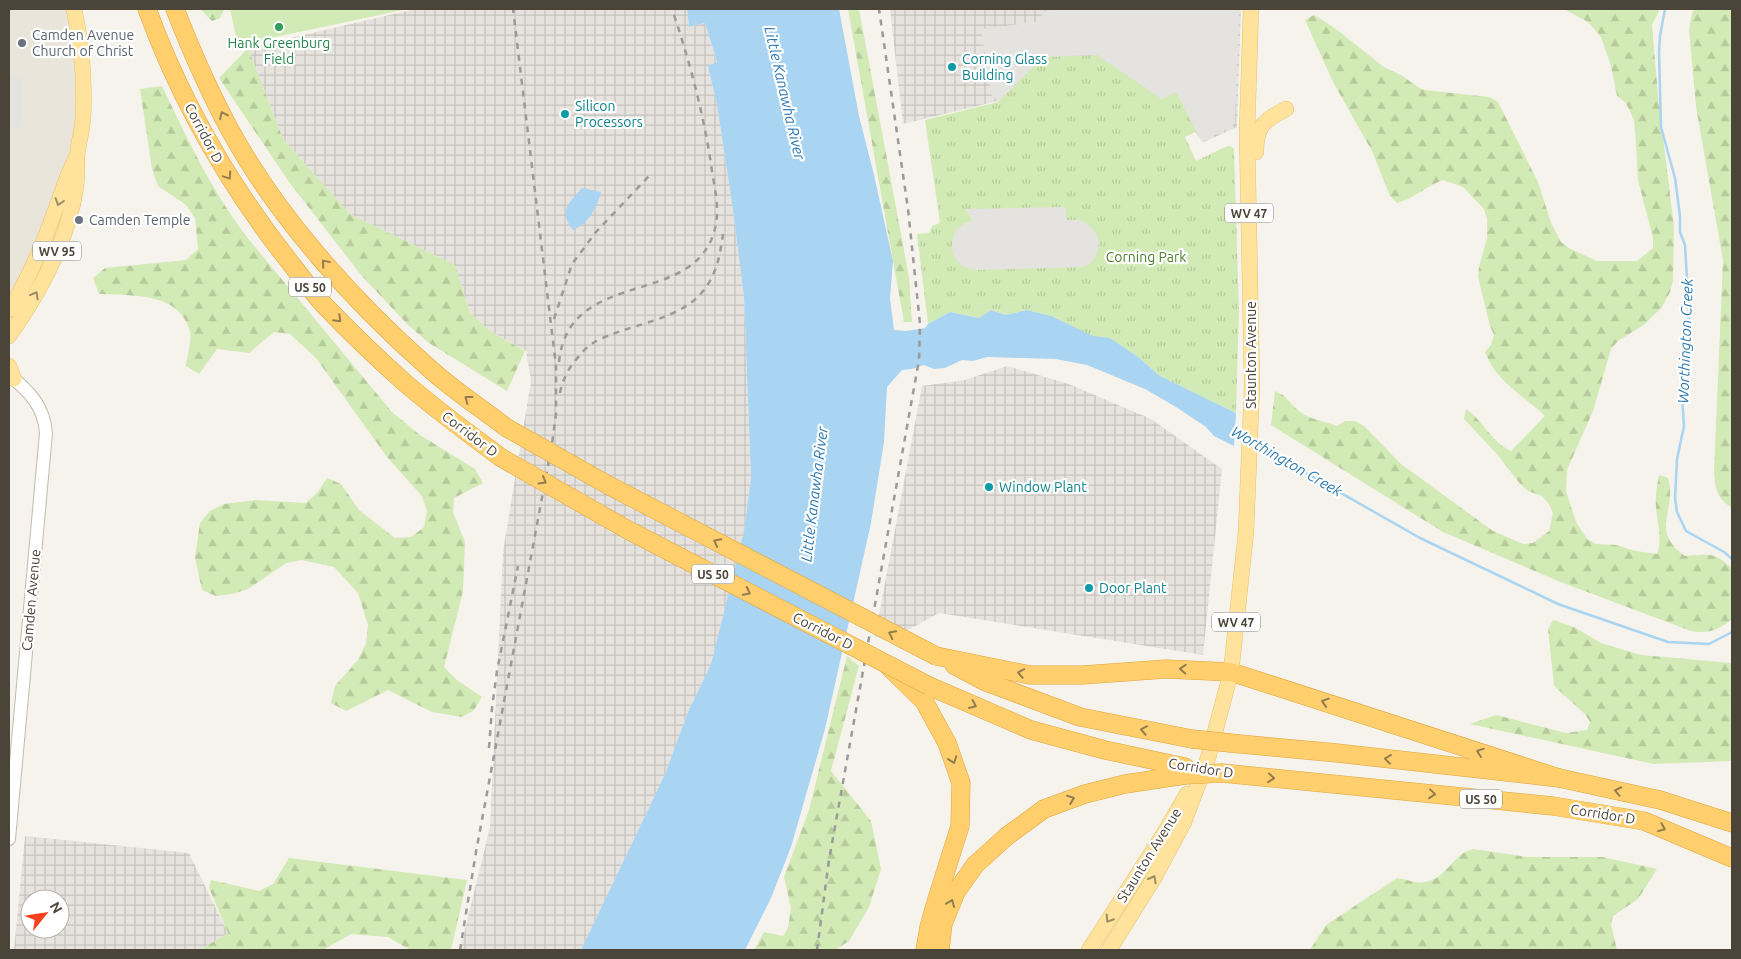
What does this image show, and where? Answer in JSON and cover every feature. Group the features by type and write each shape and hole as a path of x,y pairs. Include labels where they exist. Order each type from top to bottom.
{"highway":[{"name":"Corridor D","path":"147,9 172,72 198,124 220,164 267,234 324,305 405,383 500,457 628,530 885,664 926,693 1031,730 1185,771 1222,773 1553,806 1644,821 1732,858"},
{"name":"Corridor D","path":"175,9 200,68 231,131 263,182 298,232 355,299 430,369 507,428 608,486 984,681 1080,718 1192,739 1559,778 1660,800 1732,823"},
{"path":"936,656 1030,674 1083,675 1166,669 1231,672 1559,778"},
{"path":"925,950 936,902 960,826 961,783 926,693"},
{"path":"940,950 943,924 956,892 975,865 1007,836 1044,809 1085,794 1185,771"}],"main road":[{"name":"WV 95","path":"9,336 35,296 61,242 74,200 77,157 83,119 83,80 82,56 74,9"},
{"name":"Staunton Avenue","path":"1109,950 1154,878 1184,822 1208,758 1231,672 1246,532 1252,385 1248,114 1251,9"},
{"path":"1249,223 1255,199 1257,135 1260,127 1271,117 1286,110"},
{"path":"1248,114 1271,117"},
{"name":"WV 95","path":"9,310 33,266 68,174 77,157"},
{"name":"Staunton Avenue","path":"1089,950 1158,843 1208,758"}],"street":[{"name":"Camden Avenue","path":"9,839 46,433 44,419 36,402 10,373"}],"shaded area":[{"path":"9,9 74,9 80,150 9,307"},
{"path":"415,9 687,9 689,27 705,23 717,63 708,66 717,105 744,297 751,478 744,531 711,664 688,712 665,774 581,950 460,950 490,827 503,552 531,381 526,351 490,331 470,313 455,265 350,214 283,139 248,48"},
{"path":"890,9 1241,9 1237,127 1204,142 1164,98 998,101 903,124"},
{"path":"1065,9 1239,9 1235,124 1202,142 1176,92 1162,99 1097,55 1043,57 998,102 991,94 981,29 1042,21 1041,12"},
{"path":"22,76 21,125 17,129 9,129 9,79"},
{"path":"1065,207 1067,220 1079,220 1086,223 1097,235 1099,242 1095,258 1089,264 1082,267 977,270 961,265 952,251 954,235 958,228 965,223 973,221 965,209"},
{"path":"1007,366 1069,384 1151,419 1222,469 1203,655 939,613 888,641 875,636 922,386 965,380"},
{"path":"25,836 189,853 228,933 200,950 14,950"}],"green space":[{"path":"200,9 224,10 220,18 212,21"},
{"name":"Hank Greenburg Field","path":"230,9 408,9 238,45"},
{"path":"848,9 859,9 909,277 912,322 904,322"},
{"path":"1564,9 1660,9 1652,25 1658,96 1674,227 1673,281 1670,292 1662,307 1645,324 1618,341 1611,349 1593,411 1567,470 1566,491 1576,522 1587,539 1596,544 1616,545 1636,551 1657,554 1660,536 1656,503 1657,487 1659,475 1668,478 1670,500 1666,528 1668,537 1674,546 1685,556 1715,556 1732,568 1732,619 1713,630 1691,631 1558,581 1443,532 1271,425 1275,391 1286,397 1303,414 1313,418 1337,426 1345,421 1355,421 1364,426 1401,464 1493,531 1523,544 1533,543 1549,531 1553,513 1549,504 1542,496 1528,491 1521,485 1496,453 1464,419 1466,409 1492,437 1511,451 1545,416 1503,380 1490,363 1485,352 1491,345 1494,335 1478,277 1487,238 1487,219 1484,209 1463,187 1443,180 1397,203 1390,196 1372,151 1333,82 1305,20 1314,15 1323,20 1383,66 1424,90 1489,97 1498,102 1538,182 1551,223 1561,242 1569,248 1597,261 1637,261 1653,248 1653,238 1638,180 1634,121 1625,102 1617,96 1611,66 1601,37 1588,22"},
{"path":"1693,9 1732,9 1732,508 1718,493 1714,472 1723,260 1696,107 1689,30"},
{"path":"248,48 283,139 350,214 455,265 470,313 490,331 525,351 507,391 429,343 407,324 361,275 289,182 219,78"},
{"name":"Corning Park","path":"1097,55 1162,99 1176,92 1197,131 1185,137 1196,161 1225,147 1230,146 1234,149 1239,310 1236,413 1160,376 1138,357 1110,338 1093,337 1051,316 1027,310 1006,315 991,310 979,318 950,312 928,324 917,234 929,233 932,226 940,223 925,120 998,102 1043,57"},
{"path":"162,86 213,186 250,241 392,412 420,435 475,469 483,483 454,498 453,512 465,542 463,591 444,667 457,680 482,697 474,710 462,717 432,712 388,690 346,711 331,703 335,686 358,660 366,643 368,625 358,593 334,567 302,560 286,563 248,589 232,594 216,596 202,590 195,557 200,523 210,511 224,504 256,500 306,503 318,492 327,478 341,484 359,510 395,538 411,537 424,527 427,511 422,496 387,457 316,358 290,334 274,332 249,353 217,349 199,374 186,366 190,331 184,318 176,309 165,302 152,298 99,294 93,278 105,268 186,260 198,249 195,218 186,205 158,186 152,169 140,89"},
{"path":"1553,620 1574,627 1601,643 1641,655 1732,663 1732,761 1654,764 1470,724 1496,715 1566,733 1587,730 1590,722 1585,714 1554,686 1548,629"},
{"path":"847,656 859,666 831,771 871,821 881,869 869,907 849,941 835,950 754,950 764,932 783,936 788,928 791,908 784,877 809,810"},
{"path":"1473,849 1528,857 1603,857 1657,869 1638,899 1613,916 1611,925 1617,950 1310,950 1326,925 1397,878 1418,882 1433,880 1460,856"},
{"path":"289,858 467,880 451,950 410,950 388,937 351,934 323,950 200,950 228,933 209,888 211,880 259,891 273,884"}],"water":[{"name":"Little Kanawha River","path":"687,9 839,9 859,116 893,261 890,299 894,330 906,331 925,328 928,324 950,312 979,318 991,310 1006,315 1027,310 1051,316 1093,336 1110,338 1138,357 1160,376 1236,413 1234,446 1214,436 1206,427 1145,389 1087,365 1056,359 987,357 973,361 962,360 945,368 934,369 924,365 902,370 887,387 884,442 871,523 825,729 791,847 771,898 745,950 581,950 665,774 688,712 711,664 744,531 751,478 744,297 717,105 708,66 717,62 705,23 689,27"},
{"path":"582,188 601,192 592,214 584,224 573,230 566,218 566,212 569,203"}],"waterway":[{"name":"Worthington Creek","path":"1665,9 1659,52 1661,127 1675,178 1680,232 1685,245 1689,313 1686,373 1682,395 1684,426 1677,459 1675,498 1677,512 1686,531 1724,552 1732,559"},
{"name":"Worthington Creek","path":"1234,431 1244,437"},
{"name":"Worthington Creek","path":"1255,444 1420,538 1558,604 1668,642 1709,644 1732,632"}],"railway":[{"path":"460,950 476,852 556,414 556,366 513,9"},
{"path":"559,362 568,332 586,311 609,298 662,280 686,268 705,251 716,224 716,198 701,109 672,9"},
{"path":"817,950 829,860 919,360 920,324 908,209 879,9"},
{"path":"554,319 572,264 596,232 649,176"},
{"path":"560,393 569,369 590,345 620,331 666,316 680,310 693,301 712,278 719,257 723,234"},
{"path":"489,748 497,671 518,566"}],"place":[{"name":"Hank Greenburg Field","path":"279,27"},
{"name":"Camden Avenue Church of Christ","path":"22,43"},
{"name":"Corning Glass Building","path":"952,67"},
{"name":"Silicon Processors","path":"565,114"},
{"name":"Camden Temple","path":"79,220"},
{"name":"Window Plant","path":"989,487"},
{"name":"Door Plant","path":"1089,588"}]}
